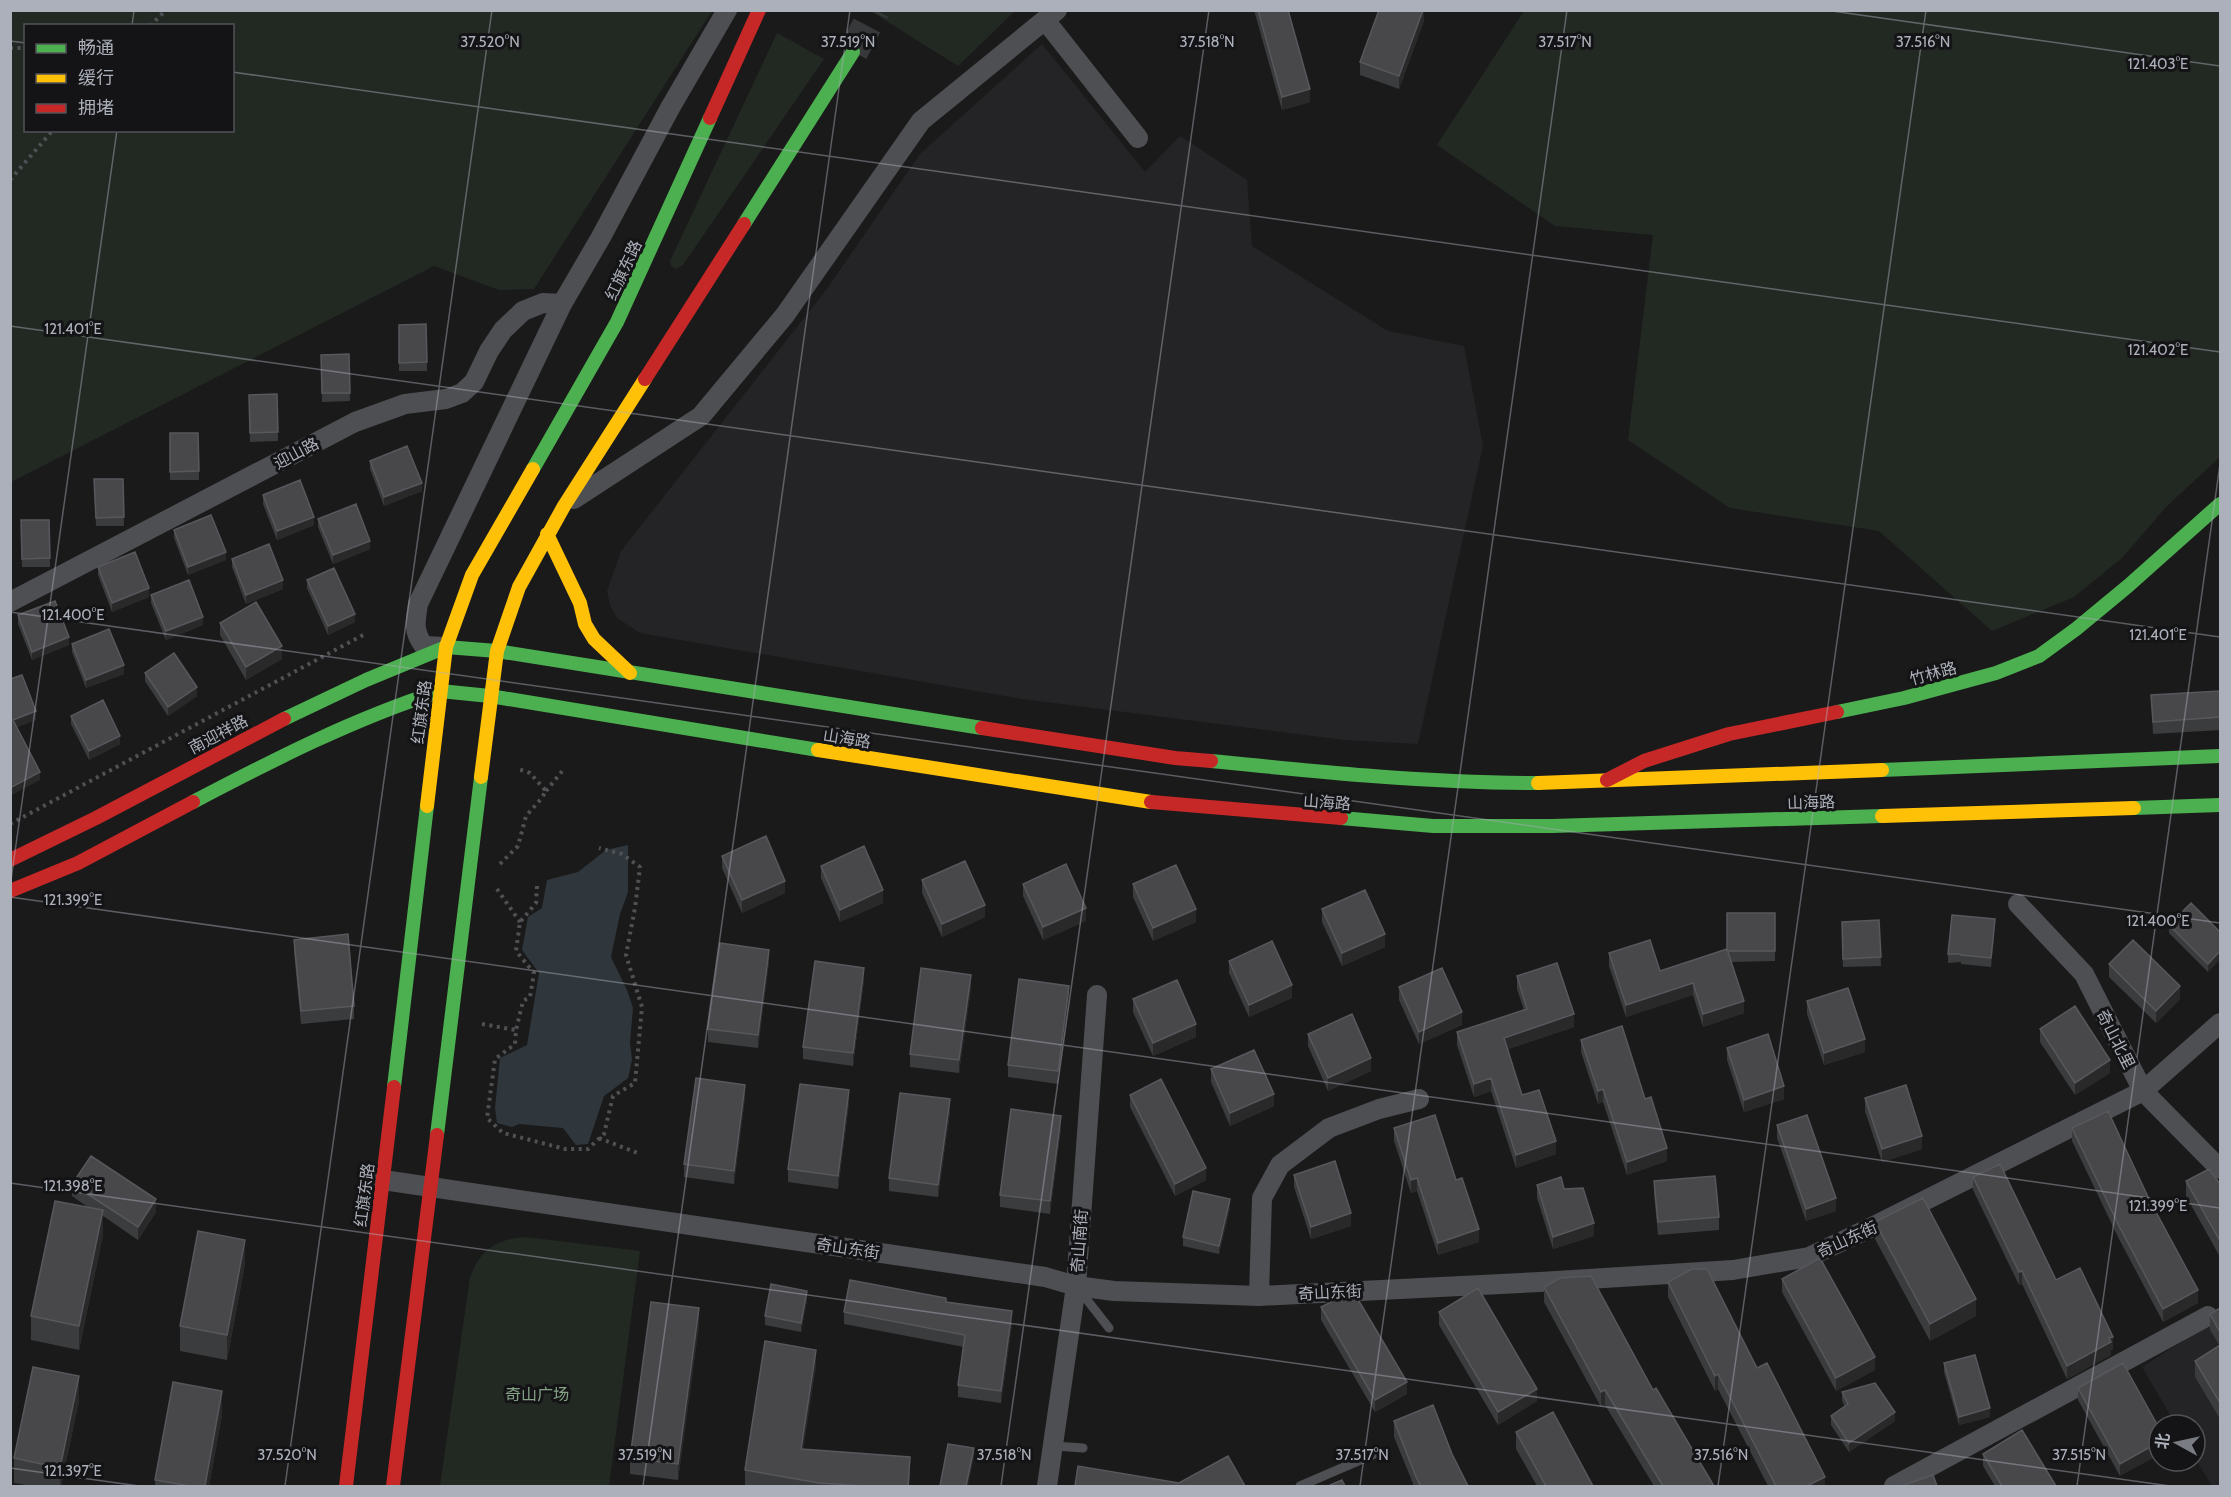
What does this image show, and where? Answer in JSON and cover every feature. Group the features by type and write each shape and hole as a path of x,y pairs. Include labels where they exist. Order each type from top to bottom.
{"main road":[{"name":"红旗东路","path":"346,1486 446,647 472,575 617,322 759,10"},
{"path":"393,1486 497,651 513,602 547,534 853,52"},
{"name":"竹林路","path":"1606,780 1644,761 1729,734 1904,698 1996,673 2039,656 2128,586 2220,504"},
{"path":"547,534 580,603 585,624 594,639 630,673"},
{"name":"山海路","path":"446,647 497,651 1175,758 1392,779 1462,783 1542,783 2220,756"},
{"name":"南迎祥路","path":"10,860 45,845 238,741 338,692 446,647"},
{"name":"山海路","path":"440,692 490,696 944,771 1175,805 1433,826 1552,826 2220,805"},
{"path":"10,891 50,877 254,771 354,723 401,703 440,692"}],"street":[{"path":"446,647 424,646 416,635 418,604 562,304 727,10"},
{"path":"564,506 701,416 786,315 921,121 1051,15 1138,138"},
{"name":"迎山路","path":"10,602 355,422 405,404 446,399 462,393 474,382 489,351 503,330 523,311 543,303 562,304"},
{"name":"奇山北里","path":"2018,903 2084,974 2143,1091 2220,1169"},
{"name":"奇山南街","path":"1047,1486 1076,1286 1097,995"},
{"name":"奇山东街","path":"383,1180 1045,1277 1076,1286 1114,1291 1259,1296 1540,1282 1733,1269 1809,1257 2143,1091 2220,1023"},
{"path":"1259,1296 1262,1197 1280,1165 1329,1128 1379,1109 1419,1099"},
{"path":"1894,1486 2208,1316"}],"lane":[{"path":"1076,1286 1109,1328"},
{"path":"1054,1446 1083,1448"},
{"path":"1300,1486 1379,1452"}],"path":[{"path":"152,24 166,10"},
{"path":"10,180 50,132"},
{"path":"10,824 365,634"},
{"path":"518,769 530,773 546,790"},
{"path":"500,864 518,846 526,816 564,769"},
{"path":"537,886 536,903 520,922 516,951 534,973 530,997 524,1001 516,1030 515,1044 495,1059 487,1118 503,1133 565,1149 588,1149 604,1134 613,1096 635,1083 642,1007 626,955 640,867 621,854 600,848"},
{"path":"497,889 520,922"},
{"path":"482,1024 516,1030"},
{"path":"599,1138 640,1154"}],"shaded area":[{"path":"1042,44 1145,172 1180,136 1247,180 1252,246 1388,331 1464,346 1483,446 1418,744 1344,740 1022,699 640,633 617,618 610,605 607,591 621,551 826,290 920,154"},
{"path":"628,845 628,892 620,914 611,957 633,1008 630,1043 632,1060 628,1078 604,1096 588,1144 576,1145 563,1128 519,1124 512,1127 497,1123 495,1108 500,1058 527,1045 539,973 522,950 528,917 542,908 547,880 578,872 606,850"},
{"path":"2220,1317 2220,1486 2212,1486 2204,1473 2207,1473 2207,1413 2169,1413 2142,1367"}],"green space":[{"path":"11,10 712,10 534,289 499,290 434,266 11,482"},
{"path":"870,11 1015,11 958,66"},
{"path":"1524,11 2220,11 2220,457 2166,507 2122,558 2074,597 1992,631 1879,531 1730,508 1628,440 1653,235 1555,226 1437,145"},
{"path":"777,33 824,59 683,265 676,269 671,266 670,261"},
{"name":"奇山广场","path":"526,1237 640,1251 609,1486 440,1486 470,1277 479,1259 491,1247 506,1240"}],"building":[{"path":"1258,10 1288,10 1310,89 1282,97"},
{"path":"1379,10 1423,10 1399,76 1360,62"},
{"path":"426,324 427,362 399,363 399,325"},
{"path":"349,354 350,393 322,393 321,355"},
{"path":"277,394 278,432 250,433 249,395"},
{"path":"170,433 198,433 199,471 170,472"},
{"path":"407,446 422,483 384,497 370,461"},
{"path":"94,479 123,479 124,517 96,518"},
{"path":"300,480 314,517 277,531 263,495"},
{"path":"356,504 370,541 333,555 318,519"},
{"path":"211,515 226,552 188,567 174,530"},
{"path":"21,520 49,520 50,558 22,559"},
{"path":"269,544 283,580 246,595 232,559"},
{"path":"135,552 149,588 112,603 98,567"},
{"path":"334,568 355,614 328,626 307,580"},
{"path":"189,580 203,617 166,631 151,595"},
{"path":"55,601 69,637 32,652 18,615"},
{"path":"256,602 282,646 246,667 220,623"},
{"path":"109,629 124,665 86,680 72,644"},
{"path":"174,653 197,687 168,707 145,673"},
{"path":"22,675 36,711 13,720 40,772 10,788 10,679"},
{"path":"2220,691 2220,717 2153,722 2151,695"},
{"path":"103,700 120,736 89,751 71,716"},
{"path":"766,836 785,881 742,900 722,856"},
{"path":"864,846 883,890 840,910 821,866"},
{"path":"965,861 985,905 942,924 922,880"},
{"path":"1066,864 1086,908 1043,927 1023,884"},
{"path":"1176,865 1196,909 1153,928 1133,884"},
{"path":"1365,890 1385,934 1342,953 1322,909"},
{"path":"2191,903 2220,932 2220,951 2208,964 2169,925"},
{"path":"1727,913 1775,913 1775,951 1727,951"},
{"path":"1952,915 1995,919 1991,958 1948,954"},
{"path":"1879,920 1881,957 1843,959 1842,922"},
{"path":"348,934 354,1006 301,1011 294,940"},
{"path":"1650,940 1660,971 1727,949 1744,1001 1703,1014 1693,983 1626,1005 1609,953"},
{"path":"2133,940 2180,986 2156,1011 2109,964"},
{"path":"1272,941 1292,985 1249,1005 1229,961"},
{"path":"720,943 769,950 758,1035 708,1029"},
{"path":"815,961 864,968 853,1053 803,1047"},
{"path":"1557,963 1574,1014 1504,1038 1522,1095 1539,1090 1556,1141 1516,1155 1491,1078 1474,1084 1457,1032 1527,1009 1517,976"},
{"path":"921,968 971,975 959,1060 910,1054"},
{"path":"1442,968 1462,1012 1419,1032 1399,987"},
{"path":"1019,979 1069,986 1058,1071 1008,1065"},
{"path":"1177,980 1196,1024 1153,1043 1133,999"},
{"path":"1848,988 1865,1039 1824,1053 1807,1001"},
{"path":"2075,1006 2110,1060 2075,1083 2040,1029"},
{"path":"1352,1014 1371,1058 1328,1078 1308,1034"},
{"path":"1622,1026 1645,1099 1651,1097 1667,1148 1627,1162 1603,1089 1598,1091 1581,1040"},
{"path":"1768,1034 1784,1086 1744,1100 1727,1048"},
{"path":"1254,1050 1274,1094 1230,1113 1211,1069"},
{"path":"696,1078 745,1085 734,1171 684,1164"},
{"path":"1161,1079 1206,1168 1175,1184 1130,1095"},
{"path":"800,1084 849,1090 838,1176 788,1169"},
{"path":"1906,1085 1922,1136 1882,1149 1865,1098"},
{"path":"900,1093 950,1099 938,1185 889,1178"},
{"path":"1011,1109 1061,1116 1050,1201 1000,1195"},
{"path":"2108,1111 2149,1199 2198,1290 2163,1309 2119,1226 2072,1128"},
{"path":"1435,1115 1456,1180 1462,1178 1479,1229 1438,1243 1417,1178 1411,1180 1394,1128"},
{"path":"1807,1115 1836,1198 1806,1209 1777,1125"},
{"path":"91,1156 156,1199 138,1227 72,1184"},
{"path":"1335,1161 1351,1213 1311,1227 1294,1175"},
{"path":"2000,1164 2056,1280 2080,1268 2113,1337 2109,1338 2111,1342 2067,1366 2022,1271 2019,1272 1973,1177"},
{"path":"2209,1169 2220,1184 2220,1241 2186,1181"},
{"path":"1715,1176 1719,1217 1658,1222 1654,1181"},
{"path":"1561,1177 1564,1189 1583,1188 1594,1223 1553,1237 1537,1185"},
{"path":"1193,1191 1230,1199 1219,1246 1183,1237"},
{"path":"1923,1198 1976,1299 1930,1324 1875,1222"},
{"path":"55,1201 103,1210 79,1326 31,1316"},
{"path":"198,1231 245,1240 227,1335 180,1326"},
{"path":"1820,1258 1875,1357 1836,1378 1782,1279"},
{"path":"1692,1269 1707,1269 1757,1368 1767,1363 1825,1477 1807,1486 1776,1486 1718,1374 1715,1376 1668,1282"},
{"path":"1591,1276 1653,1390 1656,1388 1714,1486 1663,1486 1605,1390 1601,1392 1544,1287 1560,1278"},
{"path":"850,1280 946,1298 946,1302 1012,1311 1001,1391 958,1385 965,1335 844,1312"},
{"path":"771,1284 807,1291 801,1323 765,1316"},
{"path":"1478,1288 1537,1389 1498,1412 1439,1312"},
{"path":"1353,1291 1407,1382 1375,1400 1321,1307"},
{"path":"651,1302 699,1308 678,1464 630,1458"},
{"path":"2220,1308 2220,1332 2210,1314"},
{"path":"765,1341 816,1350 801,1449 910,1457 908,1486 819,1483 745,1470"},
{"path":"2220,1345 2220,1403 2195,1361"},
{"path":"1975,1355 1990,1408 1959,1417 1944,1363"},
{"path":"2123,1363 2151,1413 2147,1413 2147,1449 2120,1464 2078,1388"},
{"path":"33,1367 79,1376 60,1468 14,1458"},
{"path":"173,1382 222,1391 205,1486 155,1480"},
{"path":"1875,1383 1895,1412 1849,1443 1831,1416 1848,1404 1842,1392"},
{"path":"1433,1405 1452,1454 1468,1486 1421,1486 1416,1477 1394,1421"},
{"path":"1553,1412 1593,1486 1546,1486 1516,1432"},
{"path":"2022,1430 2056,1486 2002,1486 1983,1454"},
{"path":"948,1444 974,1448 966,1486 940,1486"},
{"path":"1228,1456 1245,1486 1075,1486 1078,1466 1179,1483"},
{"path":"1933,1475 1937,1486 1901,1486"},
{"path":"1342,1480 1345,1486 1328,1486"}],"tunnel":[{"path":"853,52 875,10"}],"traffic: fast":[{"path":"744,224 853,52"},
{"path":"533,469 617,322 710,118"},
{"path":"1837,712 1904,698 1996,673 2039,656 2128,586 2220,504"},
{"path":"284,719 366,680 446,647"},
{"path":"446,647 497,651 982,728"},
{"path":"193,802 345,727 440,691"},
{"path":"440,691 490,696 818,750"},
{"path":"1882,770 2220,756"},
{"path":"1211,761 1415,779 1538,783"},
{"path":"437,1135 481,777"},
{"path":"2134,808 2220,805"},
{"path":"394,1087 427,806"},
{"path":"1341,818 1433,826 1552,826 1882,816"}],"traffic: slow":[{"path":"481,777 497,651 519,587 564,506 645,379"},
{"path":"427,806 446,647 472,575 533,469"},
{"path":"547,534 580,603 585,624 594,639 630,673"},
{"path":"818,750 1151,802"},
{"path":"1538,783 1882,770"},
{"path":"1882,816 2134,808"}],"traffic: jam":[{"path":"710,118 759,10"},
{"path":"645,379 744,224"},
{"path":"1607,780 1644,761 1729,734 1837,712"},
{"path":"10,860 96,818 284,719"},
{"path":"982,728 1175,758 1211,761"},
{"path":"10,891 78,863 193,802"},
{"path":"1151,802 1341,818"},
{"path":"346,1486 394,1087"},
{"path":"393,1486 437,1135"}]}
